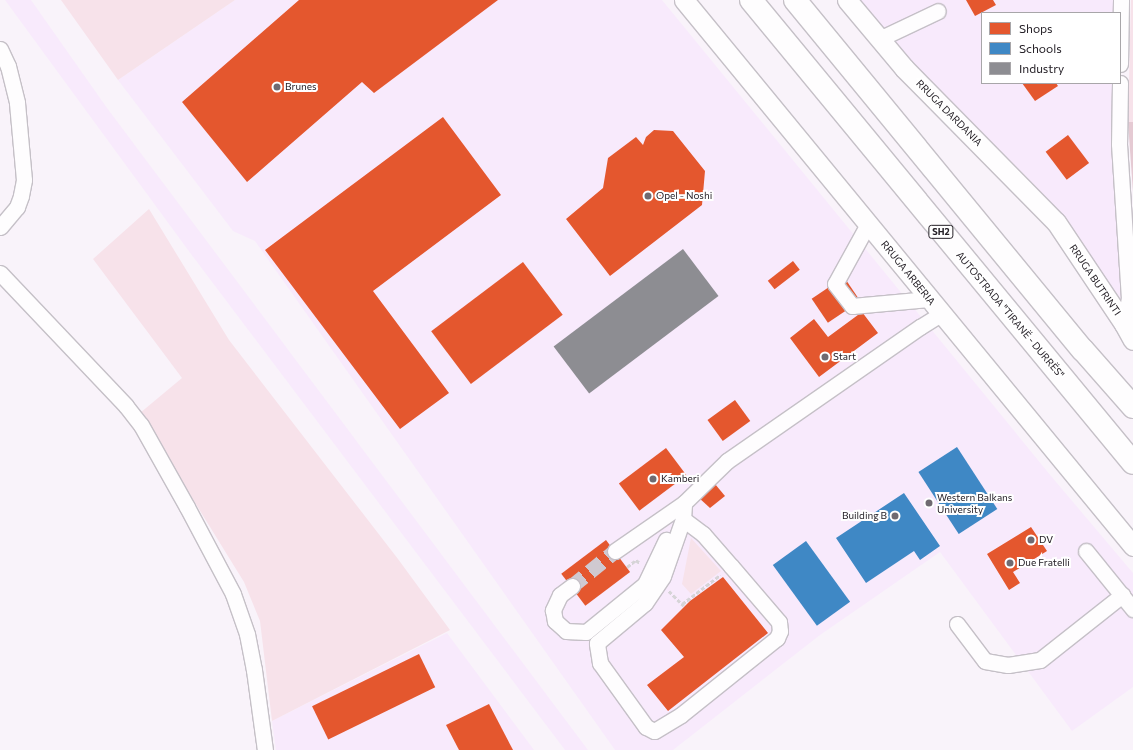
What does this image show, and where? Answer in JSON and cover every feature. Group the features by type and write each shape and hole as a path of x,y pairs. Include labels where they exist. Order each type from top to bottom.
{"highway":[{"name":"AUTOSTRADA \"TIRANË - DURRËS\"","path":"750,0 1133,463"},
{"path":"795,0 1084,350 1133,407"}],"main road":[{"name":"RRUGA ARBERIA","path":"684,0 1133,546"},
{"name":"RRUGA DARDANIA","path":"847,0 904,68 1056,222"},
{"name":"RRUGA BUTRINTI","path":"1056,222 1124,324 1133,340"}],"street":[{"path":"1121,0 1121,12"},
{"path":"879,39 938,10"},
{"path":"0,49 8,66 17,103 24,180 17,207 0,228"},
{"path":"1120,84 1118,144 1129,298 1124,324"},
{"path":"868,224 835,284 852,306 929,299"},
{"path":"0,273 126,406 141,426 187,506 233,594 247,634 266,750"},
{"path":"615,551 684,503 727,462 920,327 941,314"},
{"path":"683,519 703,534 780,622 780,631 777,638 680,715 654,731 646,727 600,663 597,643 645,603 663,576 683,519 684,503"},
{"path":"572,586 560,595 553,610 555,621 566,631 586,632 645,584 684,503"},
{"path":"1086,551 1122,595 1132,617"},
{"path":"957,624 986,661 1008,665 1040,660 1122,595"}],"path":[{"path":"682,604 731,566"}],"shaded area":[{"path":"5,0 31,0 107,108 588,750 565,750 188,250"},
{"path":"61,0 235,0 118,80"},
{"path":"235,0 662,0 1051,476 1133,573 1133,687 1072,731 940,552 820,635 673,750 615,750 255,241 233,231 118,80"},
{"path":"847,0 1121,0 1120,12 981,12 981,84 1120,84 1124,324 1056,222"},
{"path":"1131,0 1133,0 1133,122 1128,122"},
{"path":"1128,122 1133,122 1133,192"},
{"path":"149,209 229,340 398,559 450,630 272,721 260,621 244,582 139,412 140,413 182,378 93,259"},
{"path":"691,538 721,571 691,594 682,584"},
{"path":"447,633 534,750 276,750 272,721"}],"building: Shops":[{"name":"Brunes","path":"299,0 498,0 374,93 362,82 247,182 182,102"},
{"path":"966,0 993,0 996,5 975,16"},
{"path":"1023,84 1057,84 1058,86 1035,101"},
{"path":"443,117 501,195 373,291 449,393 400,429 265,250"},
{"name":"Opel - Noshi","path":"654,130 673,131 705,171 702,205 610,276 566,219 603,188 608,158 636,137 643,145 646,137"},
{"path":"1068,135 1089,163 1067,180 1046,152"},
{"path":"793,261 800,270 775,289 768,281"},
{"path":"523,262 563,315 471,384 431,331"},
{"name":"Start","path":"844,277 860,301 828,323 812,299"},
{"name":"Start","path":"862,312 878,333 819,377 790,338 814,319 828,337"},
{"path":"735,400 750,421 723,441 707,420"},
{"name":"Kamberi","path":"666,448 686,475 639,511 619,484"},
{"path":"715,484 725,496 710,508 698,497"},
{"name":"Due Fratelli","path":"1031,527 1047,551 1013,572 1020,583 1009,590 987,554"},
{"path":"606,540 630,572 585,606 561,574"},
{"path":"723,577 768,633 668,711 647,685 684,657 661,630 690,601"},
{"path":"419,654 435,687 328,739 312,706"},
{"path":"489,704 513,750 459,750 446,725"}],"building: Schools":[{"path":"957,447 997,509 959,534 918,472"},
{"name":"Building B","path":"904,493 940,546 920,560 914,551 866,583 836,538"},
{"path":"806,541 850,602 817,626 773,565"}],"building: Industry":[{"path":"683,249 719,296 589,394 554,346"}],"tunnel":[{"path":"572,586 615,551"}],"place":[{"name":"Brunes","path":"277,87"},
{"name":"Opel - Noshi","path":"648,196"},
{"name":"Start","path":"825,357"},
{"name":"Kamberi","path":"653,479"},
{"name":"Western Balkans University","path":"929,503"},
{"name":"Building B","path":"895,516"},
{"name":"DV","path":"1031,540"},
{"name":"Due Fratelli","path":"1010,563"}]}
